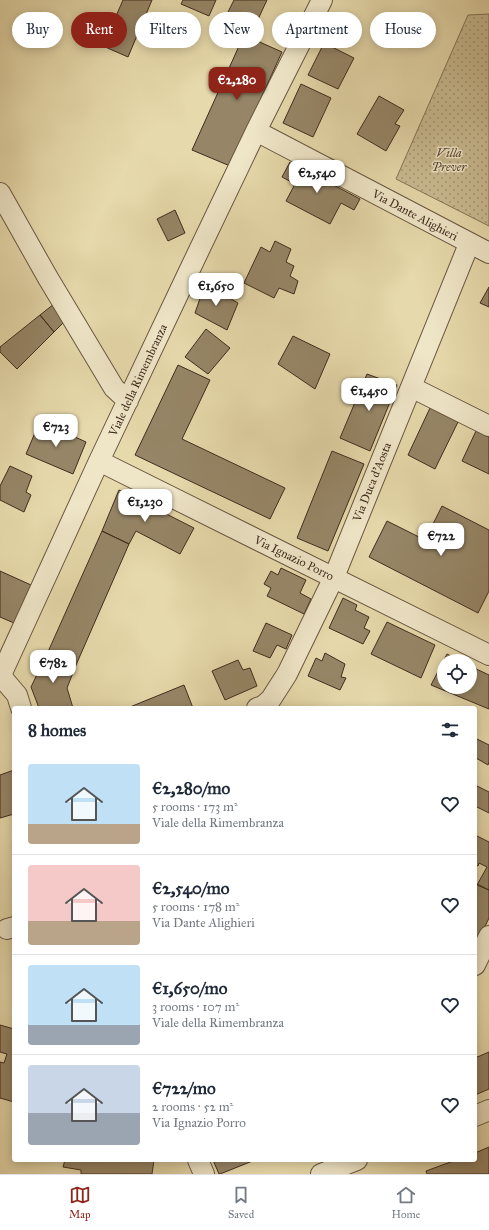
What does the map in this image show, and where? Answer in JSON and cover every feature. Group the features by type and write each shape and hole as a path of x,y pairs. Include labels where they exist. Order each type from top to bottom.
{"street":[{"name":"Viale della Rimembranza","path":"0,675 99,461 256,130 322,0"},
{"name":"Via Dante Alighieri","path":"256,130 469,244 489,253"},
{"path":"0,193 48,278 114,388 128,401"},
{"name":"Via Duca d'Aosta","path":"263,706 271,699 287,674 334,578 469,244"},
{"path":"411,387 489,426"},
{"name":"Via Ignazio Porro","path":"99,461 489,655"},
{"path":"0,675 17,695 20,706"},
{"path":"477,961 489,936"},
{"path":"477,1115 489,1110"},
{"path":"199,1162 204,1174"},
{"path":"321,1174 352,1162"}],"green space":[{"name":"Villa Prever","path":"489,14 489,226 396,179 468,15"}],"building":[{"path":"123,0 152,0 147,12 135,12 135,40 128,57 108,48 127,48 127,12 118,12"},
{"path":"183,0 216,0 211,12 209,12 209,16 181,4"},
{"path":"234,0 267,0 261,12 228,12"},
{"path":"264,44 282,52 230,166 192,150 238,48 264,48"},
{"path":"322,48 334,48 354,58 338,89 308,75"},
{"path":"301,84 331,98 313,137 283,123"},
{"path":"379,96 404,110 395,124 400,126 386,151 357,134"},
{"path":"290,162 360,199 354,210 341,203 330,224 286,201 295,184 282,177"},
{"path":"175,210 185,233 168,241 157,219"},
{"path":"275,241 291,249 286,262 294,266 290,276 298,281 294,294 279,288 274,298 244,283 261,247 270,252"},
{"path":"205,284 238,303 227,330 195,313"},
{"path":"489,287 489,307 480,303"},
{"path":"54,304 65,321 54,332 40,315"},
{"path":"40,315 54,332 17,369 0,352 0,347"},
{"path":"206,329 230,348 208,374 185,357"},
{"path":"293,336 330,354 315,389 278,364"},
{"path":"178,365 210,380 182,439 285,488 270,519 135,455"},
{"path":"367,374 397,385 370,451 340,438"},
{"path":"430,408 458,422 435,469 408,455"},
{"path":"40,421 86,442 73,474 26,454"},
{"path":"476,431 489,437 489,474 462,461"},
{"path":"332,451 364,464 328,551 297,538"},
{"path":"10,466 32,476 26,492 31,495 24,512 0,500 0,486"},
{"path":"119,490 194,528 180,554 136,531 129,544 102,531"},
{"path":"442,506 489,530 489,591 478,613 369,557 387,521 425,540"},
{"path":"102,531 129,544 76,665 47,654"},
{"path":"281,568 306,580 300,593 311,599 304,614 267,596 271,588 264,584 271,571 278,575"},
{"path":"0,571 31,585 14,623 0,617"},
{"path":"343,598 357,605 355,610 369,617 364,628 370,631 363,644 329,628"},
{"path":"387,622 435,645 421,678 371,654"},
{"path":"266,623 292,635 286,649 277,645 270,658 253,651"},
{"path":"325,653 345,664 341,677 346,678 340,690 308,676 316,658 322,661"},
{"path":"47,654 76,665 67,688 72,706 38,706 31,687"},
{"path":"238,660 243,670 250,668 257,686 225,700 212,671"},
{"path":"477,669 489,675 489,709 453,694 477,694"},
{"path":"437,673 437,687 431,685"},
{"path":"184,685 192,706 132,706"},
{"path":"477,739 489,745 488,765 477,759"},
{"path":"12,771 12,815 0,818 0,775"},
{"path":"477,786 489,792 489,813 477,807"},
{"path":"477,836 489,842 489,890 477,885 487,867 479,863 478,866"},
{"path":"477,884 489,890 489,918 477,943"},
{"path":"0,1025 12,1028 12,1101 0,1098 0,1062 4,1063 7,1054 0,1052"},
{"path":"489,1052 489,1089 477,1094 477,1057"},
{"path":"489,1147 489,1174 427,1174 426,1171 451,1162 477,1162 477,1152"},
{"path":"64,1162 154,1162 152,1174 81,1174 81,1170 63,1167"},
{"path":"214,1162 250,1162 220,1174"}]}
